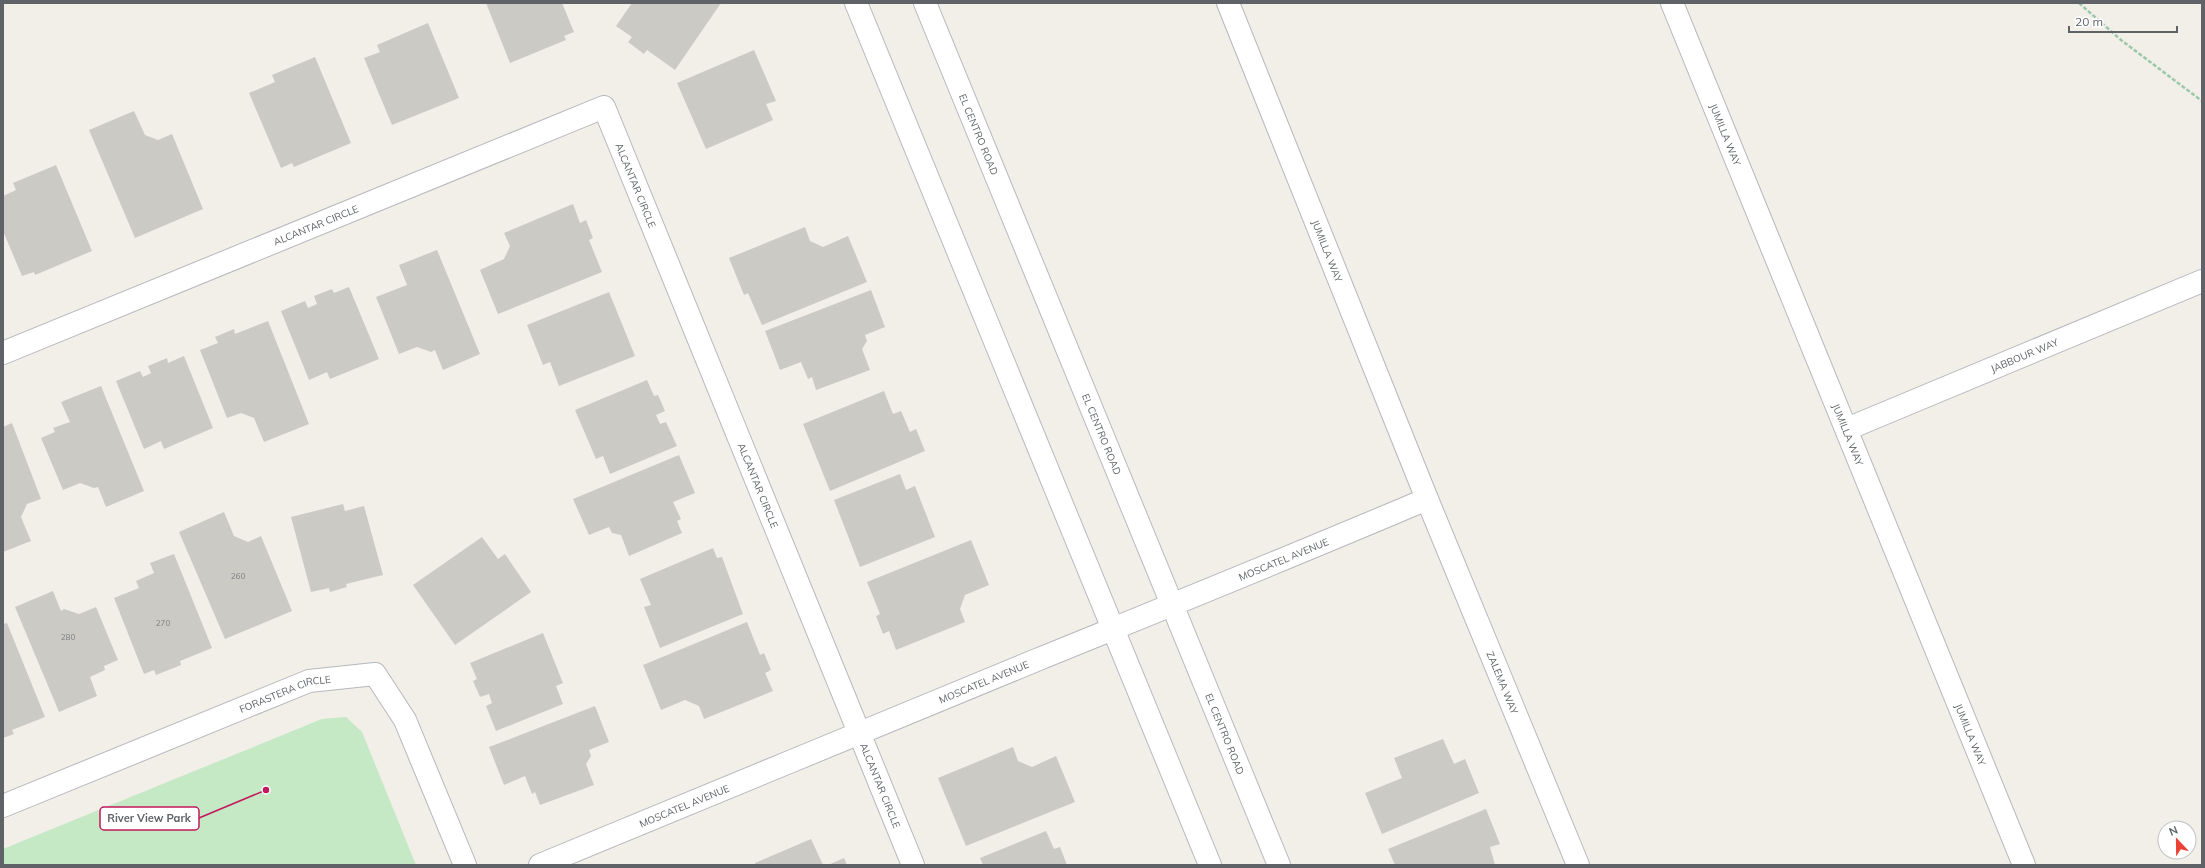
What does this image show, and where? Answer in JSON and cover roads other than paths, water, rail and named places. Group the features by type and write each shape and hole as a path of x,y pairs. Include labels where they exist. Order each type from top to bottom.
{"street":[{"path":"856,3 1210,865"},
{"name":"EL CENTRO ROAD","path":"925,3 1279,865"},
{"name":"JUMILLA WAY","path":"1228,3 1427,500"},
{"name":"JUMILLA WAY","path":"1672,3 2024,865"},
{"name":"ALCANTAR CIRCLE","path":"3,353 604,107 913,865"},
{"name":"JABBOUR WAY","path":"1847,429 2202,282"},
{"name":"MOSCATEL AVENUE","path":"540,865 860,735 1427,500"},
{"name":"ZALEMA WAY","path":"1427,500 1578,865"},
{"name":"FORASTERA CIRCLE","path":"3,806 309,681 375,674 405,720 465,865"}],"place":[{"name":"River View Park","path":"266,790"}]}
